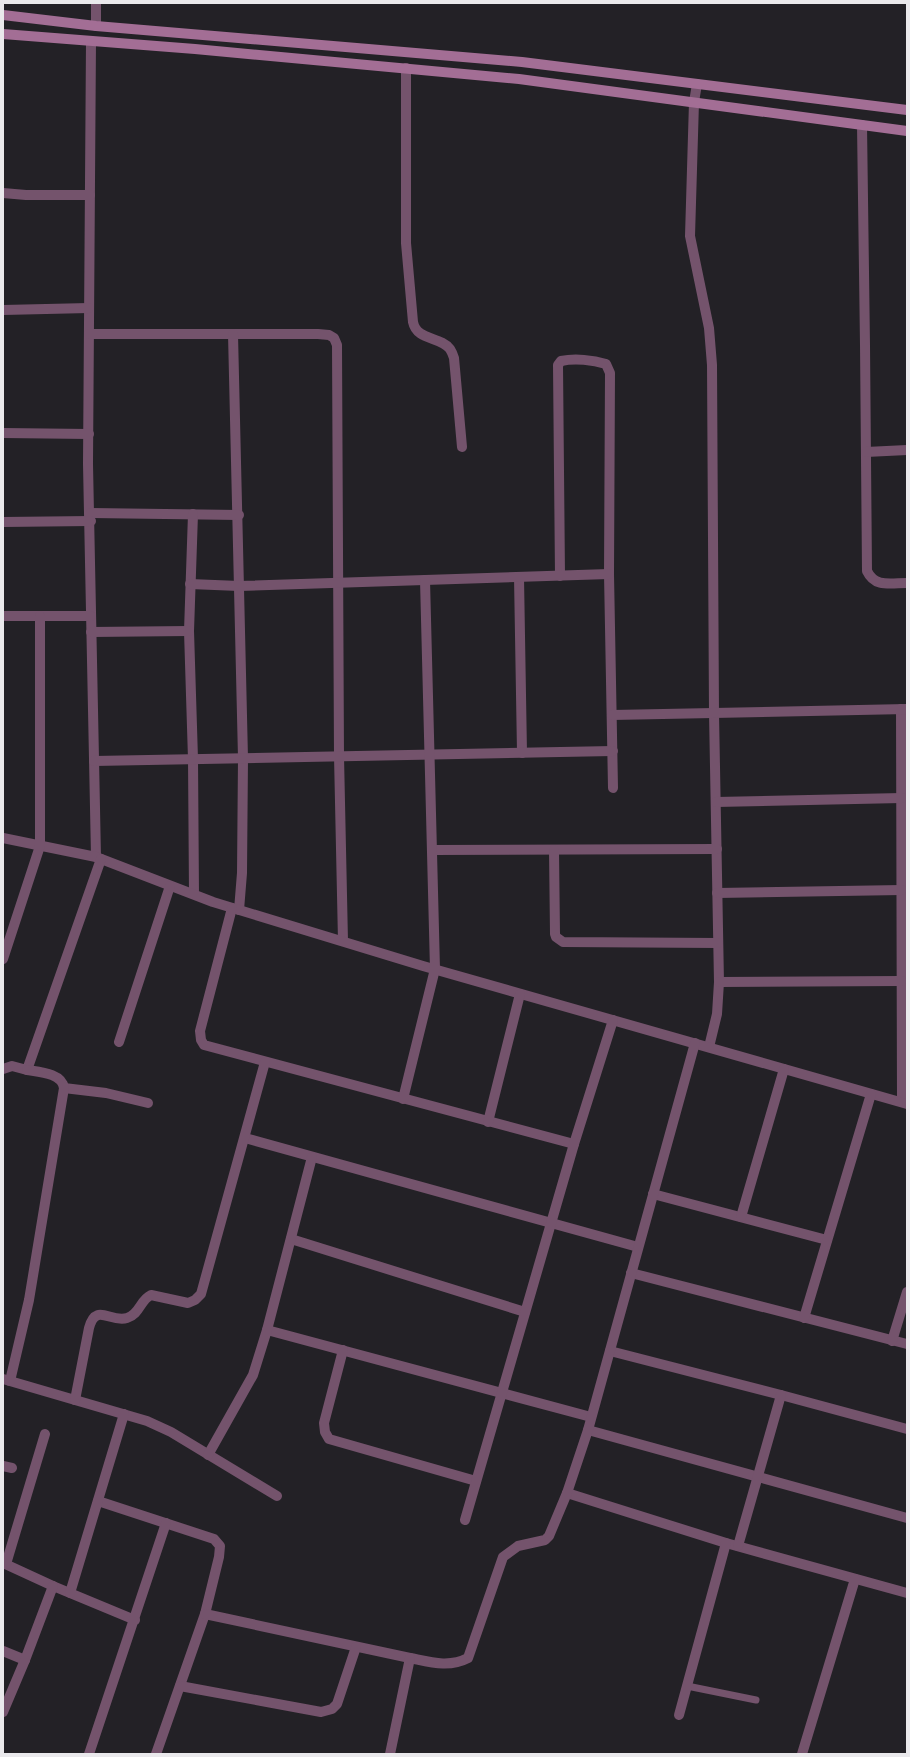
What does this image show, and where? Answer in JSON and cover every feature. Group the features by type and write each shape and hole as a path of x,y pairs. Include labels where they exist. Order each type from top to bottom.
{"main road":[{"path":"3,15 96,26 522,62 907,110"},
{"path":"3,34 519,79 907,131"}],"street":[{"path":"96,3 96,26"},
{"path":"27,1070 98,858 91,632 89,434 91,41"},
{"path":"406,68 406,243 413,322 414,328 419,333 445,344 450,349 454,358 462,447"},
{"path":"697,84 694,102 690,236 709,328 712,364 714,713 719,982 717,1014 709,1047"},
{"path":"862,125 866,571 877,583 907,583"},
{"path":"3,193 90,195"},
{"path":"3,310 89,308"},
{"path":"89,334 318,334 329,335 334,338 337,345 339,756 343,941"},
{"path":"233,334 239,515 243,758 242,873 236,909 200,1032 202,1042 204,1045 265,1062 574,1144"},
{"path":"560,576 558,365 561,361 568,359 606,364 610,373 609,574 613,788"},
{"path":"3,433 89,434"},
{"path":"866,452 907,450"},
{"path":"3,522 91,517 193,514 239,515"},
{"path":"193,514 189,631 193,759 194,894"},
{"path":"190,584 239,586 609,574"},
{"path":"519,577 522,753"},
{"path":"403,1099 435,970 425,580"},
{"path":"3,616 91,616"},
{"path":"3,959 40,846 40,616"},
{"path":"91,632 189,631"},
{"path":"3,838 98,858 170,886 236,909 435,970 904,1103 902,798 904,709 612,716"},
{"path":"94,760 613,751"},
{"path":"716,802 902,798"},
{"path":"432,850 717,849"},
{"path":"554,850 555,934 559,940 563,942 718,943"},
{"path":"119,1042 170,886"},
{"path":"717,893 902,890"},
{"path":"719,982 902,981"},
{"path":"488,1122 520,994"},
{"path":"465,1520 574,1144 613,1020"},
{"path":"205,1614 356,1647 444,1664 458,1664 468,1658 503,1557 518,1546 545,1540 549,1536 567,1493 592,1417 694,1043"},
{"path":"75,1400 89,1328 93,1318 97,1315 121,1319 132,1316 137,1312 146,1297 151,1295 186,1303 195,1300 201,1294 265,1062"},
{"path":"3,1069 12,1066 51,1074 63,1083 64,1088 29,1300 7,1380 147,1421 171,1432 277,1496"},
{"path":"741,1217 784,1069"},
{"path":"64,1088 106,1093 148,1103"},
{"path":"804,1318 871,1094"},
{"path":"245,1138 638,1247"},
{"path":"208,1455 253,1375 267,1330 312,1157"},
{"path":"653,1194 827,1240"},
{"path":"290,1238 525,1312"},
{"path":"631,1273 907,1344"},
{"path":"892,1341 907,1292"},
{"path":"267,1330 592,1417"},
{"path":"343,1350 324,1423 324,1432 329,1439 476,1481"},
{"path":"610,1351 907,1429"},
{"path":"738,1546 759,1477 781,1395"},
{"path":"70,1593 124,1414"},
{"path":"588,1430 907,1518"},
{"path":"45,1434 4,1564 135,1620"},
{"path":"567,1493 726,1543 907,1593"},
{"path":"98,1501 214,1539 220,1546 219,1558 205,1614 156,1754"},
{"path":"92,1753 166,1523"},
{"path":"679,1715 726,1543"},
{"path":"802,1754 855,1579"},
{"path":"3,1712 25,1660 53,1586"},
{"path":"180,1686 321,1712 332,1709 338,1704 356,1647"},
{"path":"3,1651 25,1660"},
{"path":"390,1754 410,1658"}],"lane":[{"path":"687,1686 756,1700"}]}
